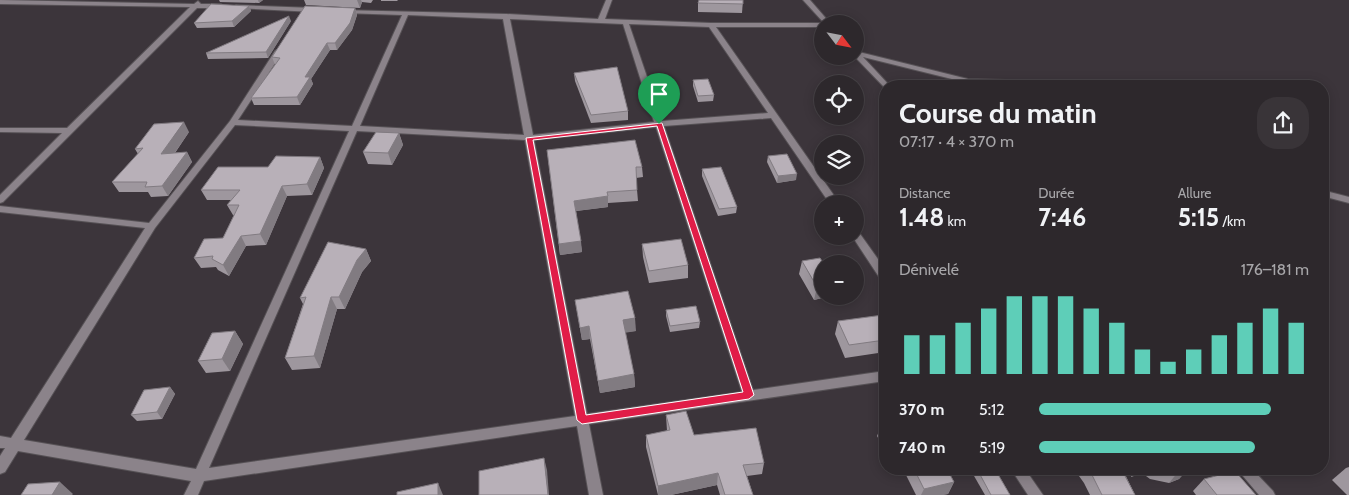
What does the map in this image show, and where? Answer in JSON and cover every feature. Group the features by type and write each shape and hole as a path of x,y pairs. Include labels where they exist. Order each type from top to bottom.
{"street":[{"path":"601,20 609,0"},
{"path":"806,0 820,15"},
{"path":"0,2 199,2 302,14 323,10"},
{"path":"0,200 199,2"},
{"path":"332,10 711,25 814,25"},
{"path":"190,495 406,13"},
{"path":"506,16 596,495"},
{"path":"625,21 749,395"},
{"path":"711,25 829,195"},
{"path":"0,468 151,226 233,122 285,42"},
{"path":"864,55 964,80"},
{"path":"864,63 880,80"},
{"path":"233,122 354,127 529,138 659,124 774,116"},
{"path":"0,130 68,131"},
{"path":"1329,195 1349,200"},
{"path":"0,209 151,226"},
{"path":"863,245 879,268"},
{"path":"0,442 16,443 199,476 879,377"},
{"path":"1022,475 1036,495"},
{"path":"1250,475 1268,495"}],"building":[{"path":"699,0 743,0 743,4 698,3"},
{"path":"211,4 249,6 232,21 194,23"},
{"path":"305,6 355,8 350,23 335,43 327,43 305,77 310,77 297,97 251,98 280,58 272,57"},
{"path":"289,16 266,52 206,53"},
{"path":"617,67 628,111 591,115 574,73"},
{"path":"708,79 714,95 698,96 693,80"},
{"path":"184,122 161,154 187,152 162,186 145,187 147,182 112,182 143,148 135,149 154,124"},
{"path":"376,132 399,133 388,153 363,152"},
{"path":"635,140 642,167 636,167 637,190 607,192 608,196 574,201 581,241 559,244 547,150"},
{"path":"787,154 797,174 778,176 768,156"},
{"path":"276,156 320,157 307,184 282,186 260,234 241,236 223,265 212,259 213,256 194,258 204,239 223,238 239,205 227,205 240,190 201,190 218,167 268,167"},
{"path":"721,167 737,207 719,209 702,169"},
{"path":"681,239 688,265 649,271 642,244"},
{"path":"328,242 366,249 357,260 339,297 331,297 314,356 285,358 306,297 300,298"},
{"path":"814,259 814,282 802,261"},
{"path":"628,291 635,318 623,320 634,374 598,381 589,326 580,328 575,300"},
{"path":"696,306 700,322 670,326 666,310"},
{"path":"879,316 879,341 849,345 838,321"},
{"path":"235,331 222,359 198,361 212,333"},
{"path":"170,387 157,412 131,415 144,390"},
{"path":"686,411 694,435 756,428 764,463 743,465 753,495 725,495 718,473 658,486 646,435 670,430 666,415"},
{"path":"544,458 548,495 479,495 479,471"},
{"path":"917,475 950,475 954,482 924,489"},
{"path":"980,475 998,475 1010,495 991,495"},
{"path":"1092,475 1125,475 1135,495 1102,495"},
{"path":"1220,475 1238,475 1256,495 1217,495 1204,479"},
{"path":"60,482 52,495 21,495 28,484"},
{"path":"438,483 438,495 397,495 397,492"}],"route":[{"path":"659,124 749,395 582,420 529,138 659,124"}]}
